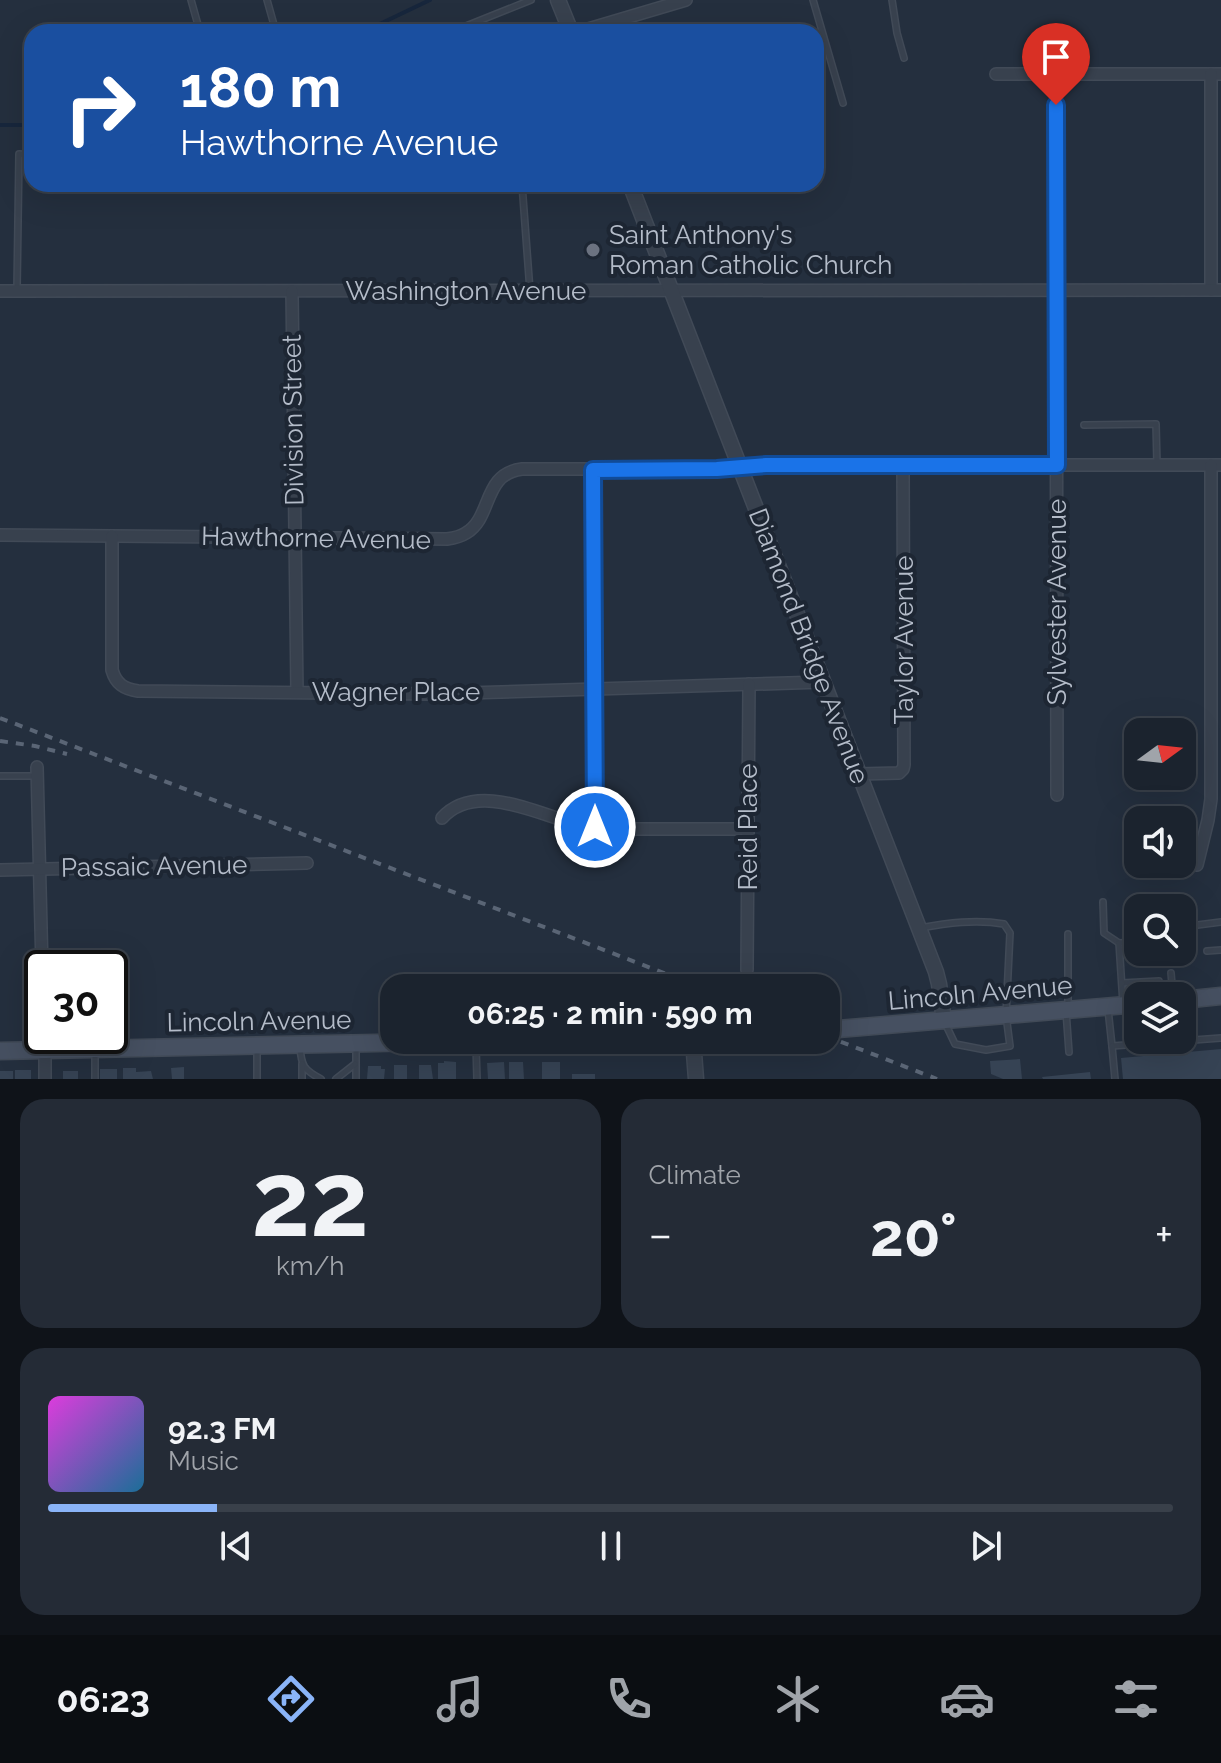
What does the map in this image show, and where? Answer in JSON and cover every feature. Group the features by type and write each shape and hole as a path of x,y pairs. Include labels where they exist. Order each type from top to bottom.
{"main road":[{"path":"1196,999 1221,996"},
{"name":"Lincoln Avenue","path":"840,1028 1123,1005"},
{"name":"Lincoln Avenue","path":"128,1048 380,1043"},
{"name":"Lincoln Avenue","path":"0,1051 24,1047"}],"street":[{"path":"558,0 568,24"},
{"path":"605,24 686,0"},
{"path":"996,74 1216,74 1216,290"},
{"name":"Sylvester Avenue","path":"1056,74 1057,795"},
{"name":"Diamond Bridge Avenue","path":"633,192 919,928 939,984 944,1021"},
{"name":"Washington Avenue","path":"0,291 1216,290"},
{"name":"Division Street","path":"292,291 297,692"},
{"name":"Hawthorne Avenue","path":"0,535 447,539 468,532 475,525 497,482 512,470 740,468 766,465 1216,465"},
{"name":"Taylor Avenue","path":"859,774 899,773 904,765 903,465"},
{"path":"1197,865 1211,799 1216,465"},
{"path":"593,470 595,827"},
{"name":"Wagner Place","path":"112,536 112,670 119,684 127,689 433,694 823,682"},
{"name":"Reid Place","path":"747,970 749,684"},
{"path":"37,771 41,950"},
{"path":"442,818 458,805 501,802 595,827 748,829"},
{"name":"Passaic Avenue","path":"0,870 307,863"},
{"path":"45,1054 45,1079"},
{"path":"694,1054 696,1079"}],"lane":[{"path":"191,0 198,24"},
{"path":"267,0 274,24"},
{"path":"471,24 531,0"},
{"path":"813,0 820,24"},
{"path":"892,0 904,58"},
{"path":"824,38 843,103"},
{"path":"16,291 19,154 24,154"},
{"path":"523,192 530,291"},
{"path":"1084,425 1156,424 1157,465"},
{"path":"0,776 37,771"},
{"path":"1103,902 1104,933 1119,943 1124,943"},
{"path":"919,928 991,922 1004,924 1010,933 1006,1015 1010,1046 986,1050 955,1044 944,1021"},
{"path":"1196,925 1221,922"},
{"path":"1068,934 1069,1052"},
{"path":"1115,1079 1112,1046 1123,1005 1119,943"},
{"path":"1207,951 1221,950"},
{"path":"1171,973 1172,982"},
{"path":"1122,983 1159,981"},
{"path":"1112,1046 1221,1038"},
{"path":"356,1043 356,1079"},
{"path":"300,1044 302,1079"},
{"path":"257,1045 257,1079"},
{"path":"95,1054 95,1079"},
{"path":"476,1054 477,1079"},
{"path":"302,1063 310,1073 321,1079"},
{"path":"336,1079 356,1064"}],"building":[{"path":"1221,1049 1221,1079 1123,1079 1121,1058 1196,1054 1196,1051"},
{"path":"1020,1059 1022,1079 1003,1079 991,1074 990,1061"},
{"path":"456,1062 456,1079 438,1079 438,1063"},
{"path":"504,1062 505,1079 488,1079 487,1063"},
{"path":"509,1062 523,1062 524,1079 509,1079"},
{"path":"542,1062 560,1062 560,1079 542,1079"},
{"path":"394,1065 407,1065 407,1079 394,1079"},
{"path":"419,1065 431,1065 433,1079 419,1079"},
{"path":"368,1066 385,1069 384,1079 367,1079"},
{"path":"184,1067 184,1079 172,1079 171,1068"},
{"path":"123,1068 136,1068 136,1072 151,1071 153,1079 123,1079"},
{"path":"100,1069 117,1069 117,1079 100,1079"},
{"path":"15,1070 31,1070 31,1079 15,1079"},
{"path":"0,1071 13,1071 13,1079 0,1079"},
{"path":"63,1071 78,1071 78,1079 63,1079"},
{"path":"1090,1072 1091,1079 1042,1077"},
{"path":"572,1074 595,1074 595,1079 572,1079"}],"waterway":[{"path":"380,24 430,0"},
{"path":"0,125 24,125"}],"railway":[{"path":"0,718 667,974"},
{"path":"0,741 67,754"},
{"path":"840,1041 937,1079"}],"place":[{"name":"Saint Anthony's Roman Catholic Church","path":"593,250"}],"route":[{"path":"595,827 593,470 717,469 766,465 1057,465 1056,105"}]}
